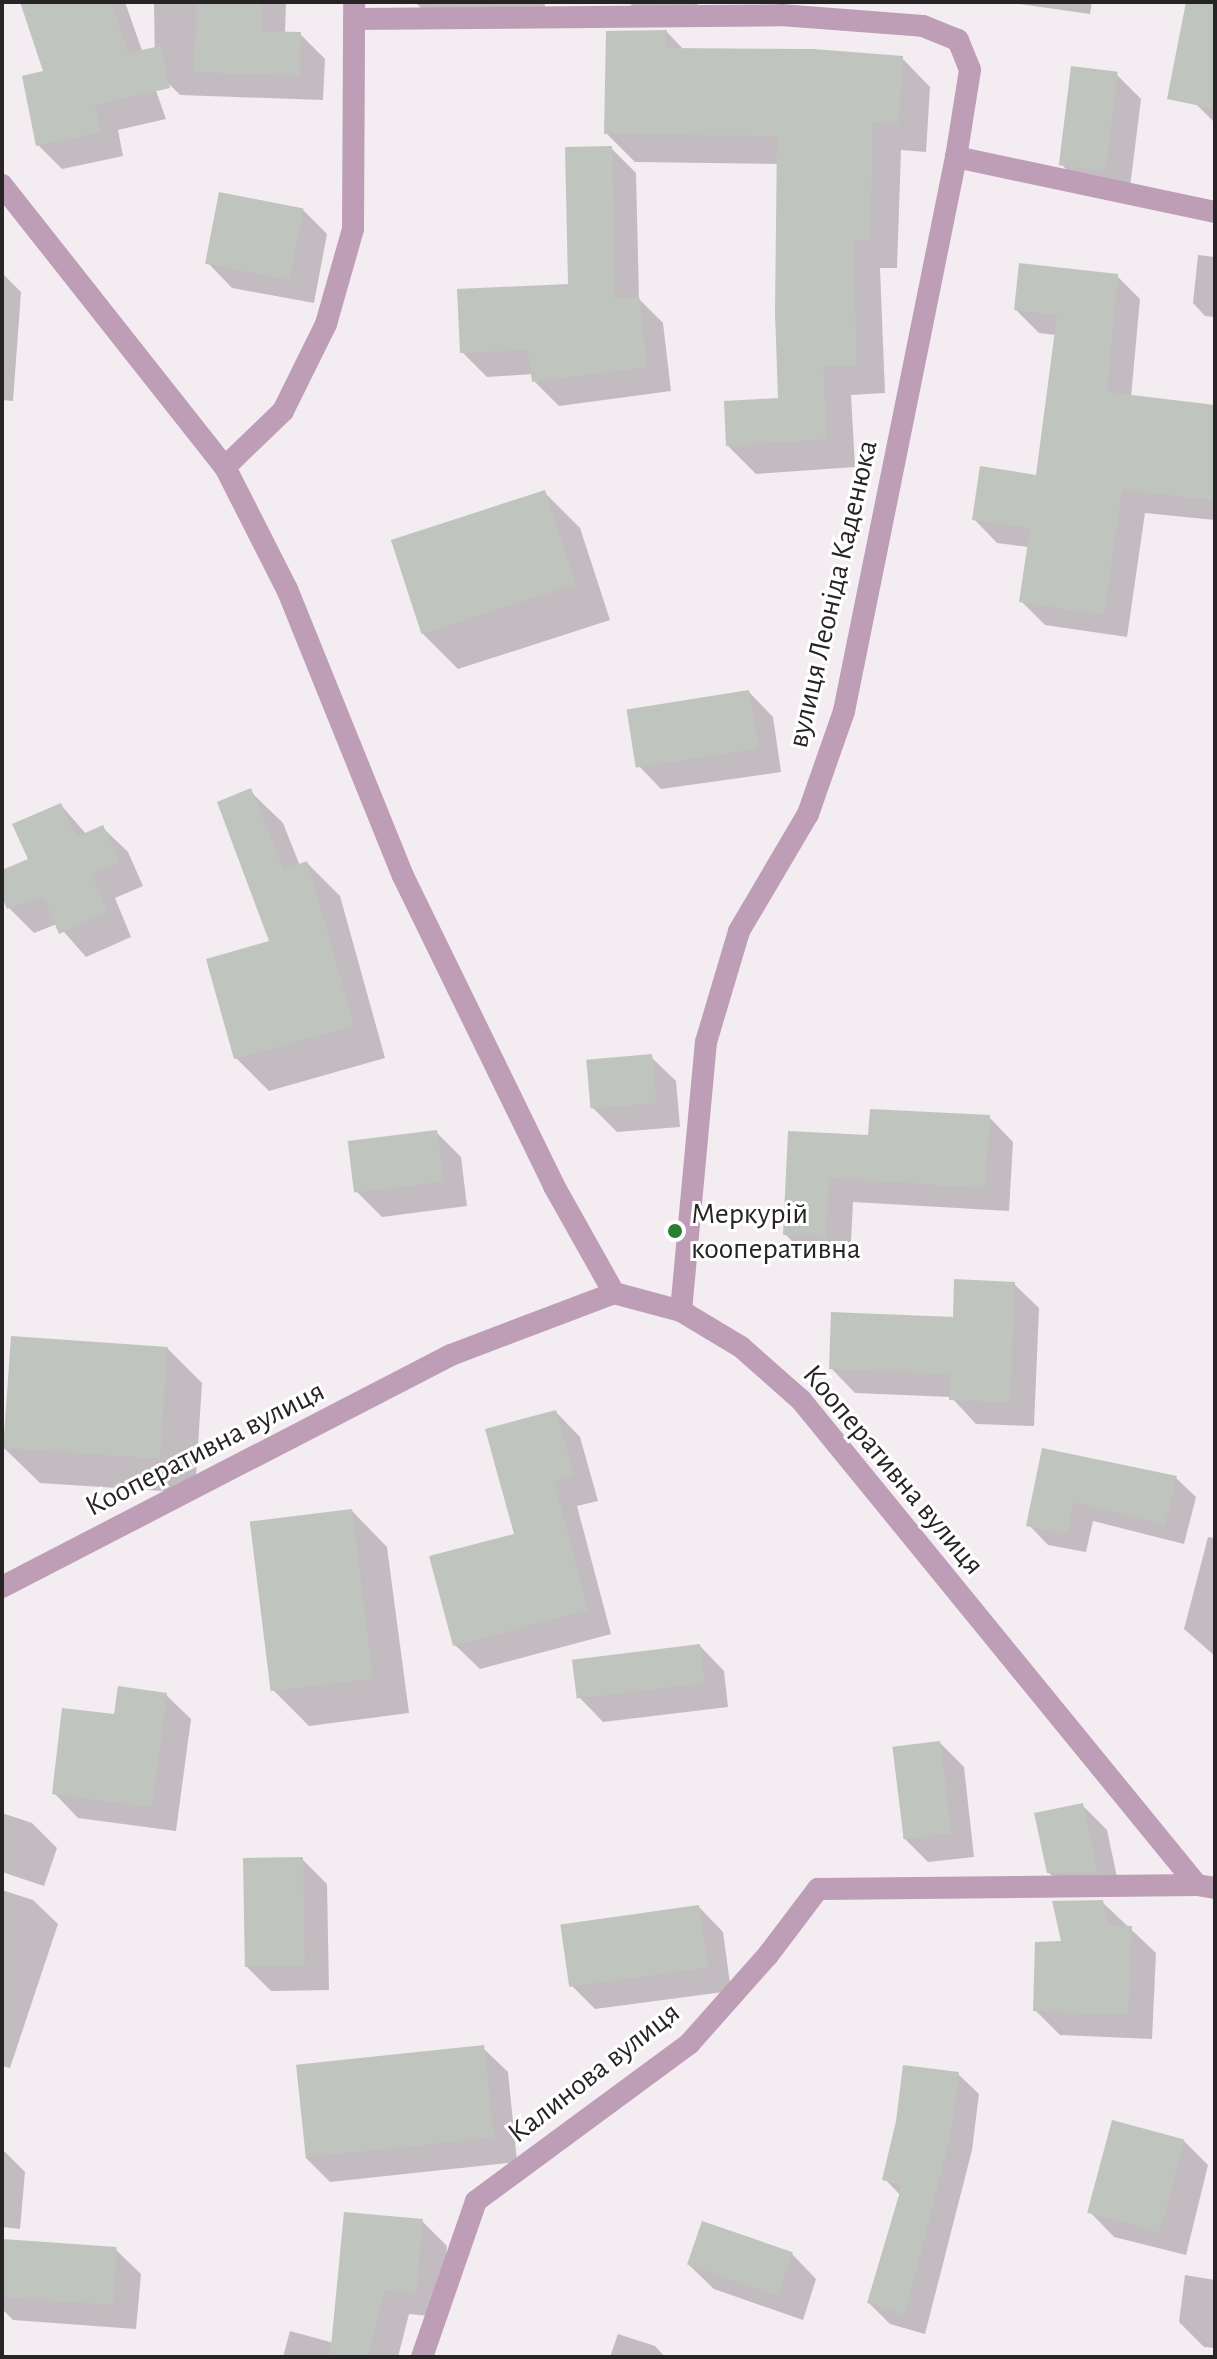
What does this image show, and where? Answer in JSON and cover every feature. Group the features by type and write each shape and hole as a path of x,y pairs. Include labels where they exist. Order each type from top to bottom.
{"street":[{"name":"вулиця Леоніда Каденюка","path":"225,467 283,411 326,324 353,229 354,11 781,15 923,26 958,40 970,70 956,157 844,711 808,814 739,931 706,1042 681,1311"},
{"path":"956,157 1215,212"},
{"path":"2,185 225,467 287,589 403,876 554,1186 614,1293"},
{"name":"Кооперативна вулиця","path":"2,1587 451,1355 614,1293 681,1311 741,1347 801,1400 1206,1886"},
{"name":"Калинова вулиця","path":"422,2357 476,2201 689,2044 768,1955 818,1889 1206,1886"}],"building":[{"path":"20,2 111,2 128,53 160,46 170,88 95,105 100,132 36,146 22,76 43,71"},
{"path":"197,2 262,2 261,31 301,32 299,76 194,72"},
{"path":"1186,2 1215,2 1215,109 1167,99"},
{"path":"667,30 665,48 813,49 903,56 898,124 873,122 870,240 853,240 857,365 823,367 827,439 726,446 724,401 778,398 775,313 777,136 604,134 606,31"},
{"path":"1071,66 1118,72 1105,171 1059,165"},
{"path":"612,146 615,299 639,296 647,367 532,382 528,350 460,353 457,289 568,284 565,147"},
{"path":"219,192 303,208 289,280 205,264"},
{"path":"1019,263 1118,274 1107,392 1215,405 1215,500 1122,490 1104,615 1019,602 1030,528 972,520 980,466 1036,475 1057,315 1014,310"},
{"path":"545,490 576,584 422,634 391,540"},
{"path":"749,690 758,748 636,768 627,709"},
{"path":"251,788 284,870 307,861 354,1026 234,1059 206,959 269,941 217,802"},
{"path":"61,803 76,837 103,825 120,862 91,874 108,912 59,934 43,896 7,909 2,897 2,870 28,859 12,824"},
{"path":"652,1054 656,1103 591,1109 586,1060"},
{"path":"870,1109 990,1115 985,1188 829,1178 826,1237 783,1235 788,1131 868,1135"},
{"path":"437,1130 443,1182 354,1193 348,1141"},
{"path":"954,1279 1015,1282 1010,1402 949,1400 950,1374 829,1369 831,1312 953,1317"},
{"path":"11,1336 168,1347 160,1459 3,1448"},
{"path":"556,1410 574,1476 554,1482 588,1610 453,1646 429,1556 514,1534 485,1429"},
{"path":"1042,1448 1177,1476 1165,1525 1073,1502 1067,1534 1026,1526"},
{"path":"352,1509 373,1679 271,1691 250,1522"},
{"path":"700,1644 705,1683 577,1698 572,1660"},
{"path":"118,1686 167,1693 152,1807 52,1794 62,1708 114,1714"},
{"path":"940,1741 951,1833 904,1839 892,1747"},
{"path":"1083,1803 1097,1872 1047,1873 1034,1813"},
{"path":"303,1857 305,1966 245,1967 243,1858"},
{"path":"1103,1900 1108,1925 1132,1926 1128,2015 1033,2011 1035,1942 1061,1941 1052,1901"},
{"path":"699,1905 708,1967 569,1987 560,1924"},
{"path":"484,2045 494,2137 306,2157 296,2065"},
{"path":"903,2065 959,2072 952,2128 905,2315 867,2303 902,2185 882,2180 896,2121"},
{"path":"1112,2120 1184,2139 1160,2232 1087,2213"},
{"path":"344,2212 423,2219 416,2293 385,2290 367,2357 330,2357"},
{"path":"702,2221 793,2252 778,2296 687,2264"},
{"path":"2,2239 117,2247 113,2305 2,2297"}],"place":[{"name":"Меркурій кооперативна","path":"675,1231"}]}
